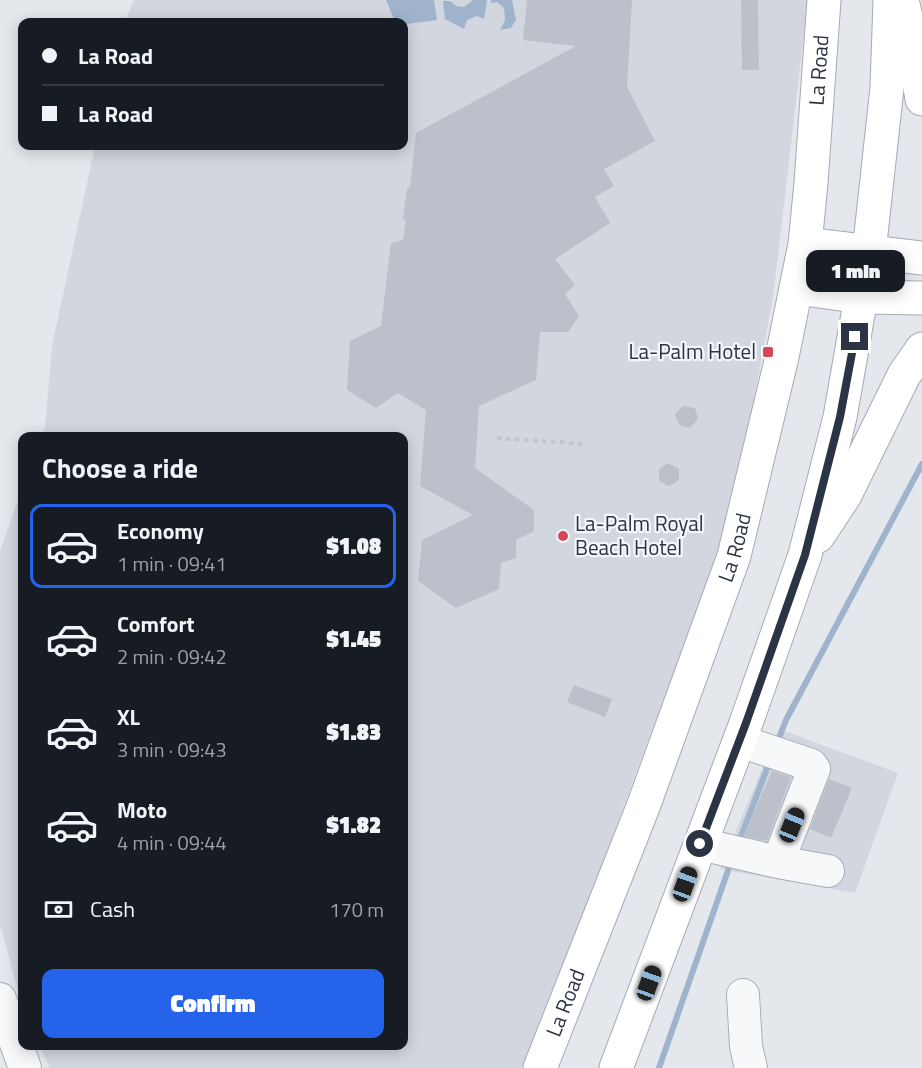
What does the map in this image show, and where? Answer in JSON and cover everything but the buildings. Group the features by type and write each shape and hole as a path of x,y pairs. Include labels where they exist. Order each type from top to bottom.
{"main road":[{"name":"La Road","path":"540,1068 644,807 734,556 797,288 805,244 824,0"},
{"path":"616,1068 723,850 763,748 805,555 840,417 862,297 887,88 890,0"},
{"path":"902,0 922,95"},
{"path":"805,244 922,258"},
{"path":"797,288 862,297 922,298"},
{"path":"805,555 845,495 904,375 922,349"}],"lane":[{"path":"763,748 814,768 777,862"},
{"path":"723,850 828,871"},
{"path":"742,995 746,1046 751,1068"},
{"path":"0,999 18,1049"},
{"path":"18,1050 25,1068"}],"path":[{"path":"497,438 585,444"}],"shaded area":[{"name":"La-Palm Royal Beach Hotel","path":"134,0 808,0 773,297 738,485 706,586 526,1068 50,1068 42,1050 408,1050 408,432 44,432 52,346 94,150 408,150 408,18 127,18"},
{"path":"18,500 18,990 0,924 0,551"},
{"path":"779,729 898,773 855,893 720,869"}],"water":[{"path":"386,0 434,0 437,20 408,24 408,18 394,18"},
{"path":"473,0 487,0 484,19 477,16 467,20 464,29 445,19 443,1 450,1 456,6 464,7"},
{"path":"491,0 512,0 516,20 511,28 500,30 505,20 504,8 497,2 491,3"}],"waterway":[{"path":"777,743 786,720 922,464"},
{"path":"738,844 770,761"},
{"path":"659,1068 731,862"}],"place":[{"name":"La-Palm Hotel","path":"768,352"},
{"name":"La-Palm Royal Beach Hotel","path":"563,536"}],"route":[{"path":"700,844 746,723 805,555 840,417 855,337"}]}
